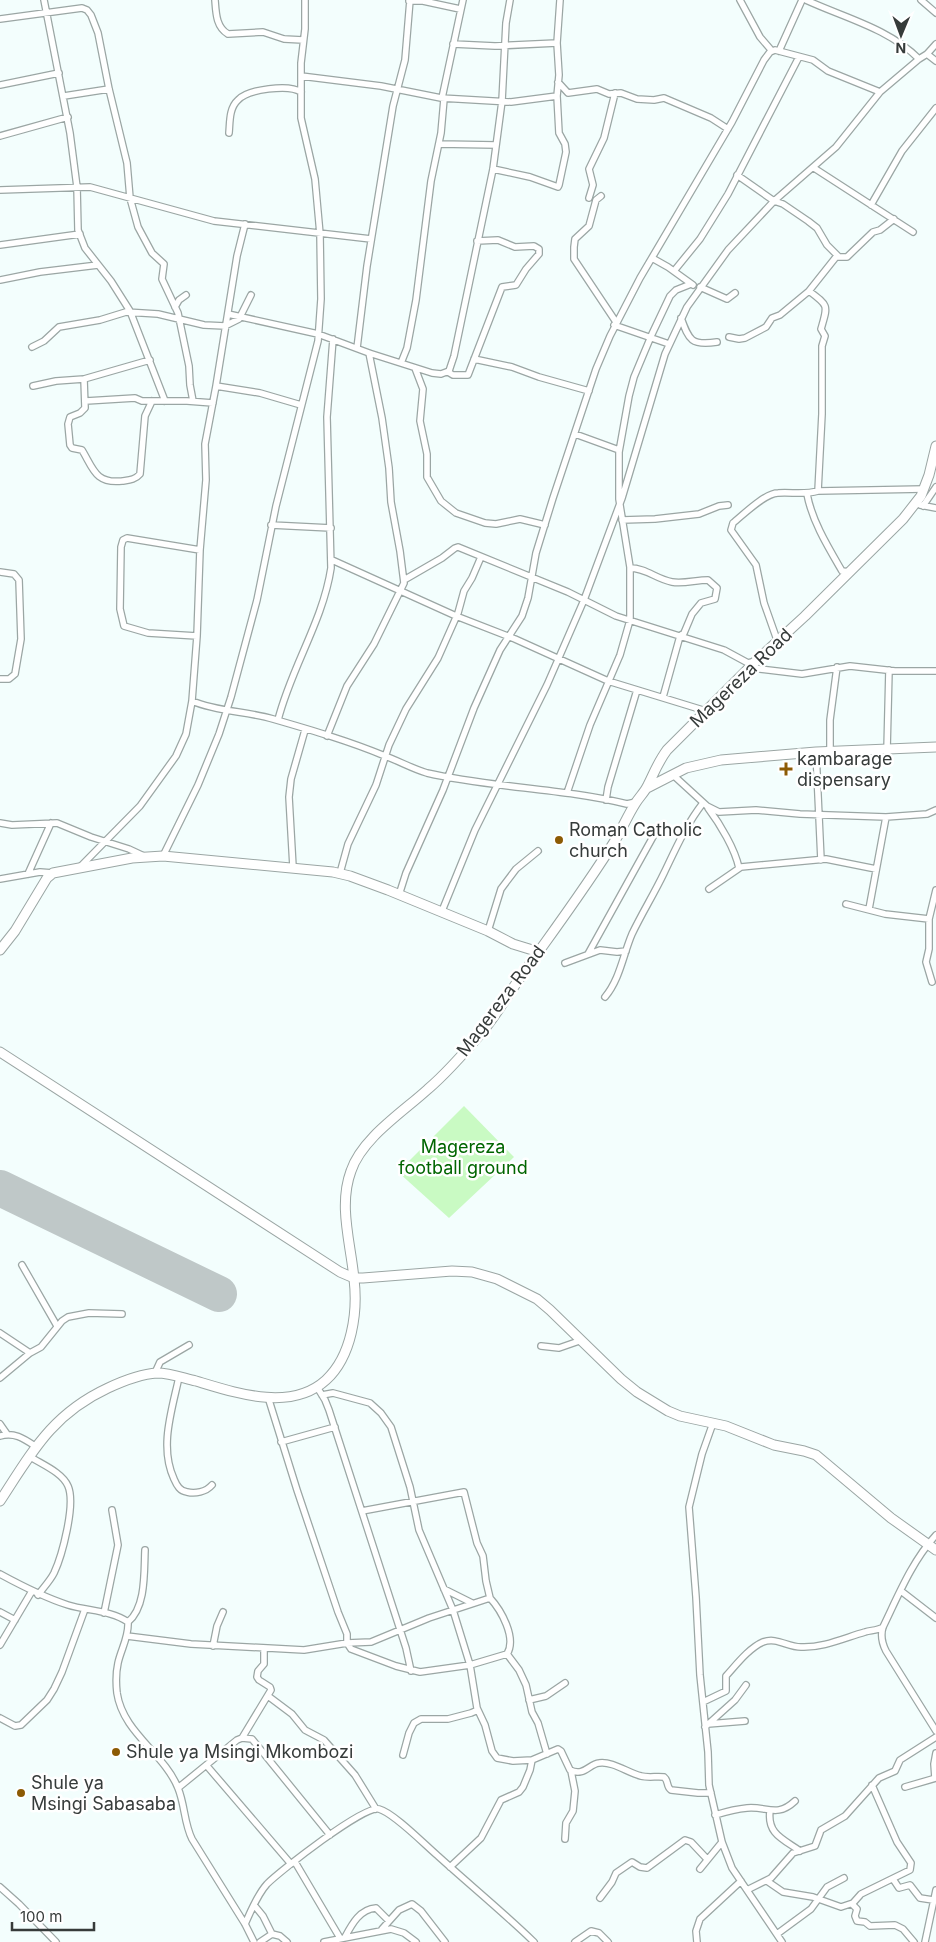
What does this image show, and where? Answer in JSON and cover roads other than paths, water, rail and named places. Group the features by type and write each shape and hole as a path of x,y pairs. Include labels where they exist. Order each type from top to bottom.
{"street":[{"path":"44,0 68,117 77,187 77,218 80,234 85,248 111,281 130,311 165,401"},
{"path":"215,0 218,21 226,34 236,35 263,32 284,39 303,40"},
{"path":"163,856 198,786 219,734 257,600 271,525 316,353 321,299 320,234 315,179 301,120 305,0"},
{"path":"357,348 371,239 397,90 405,60 409,0 424,1 460,9"},
{"path":"401,363 407,348 414,314 426,233 431,181 439,144 443,98 463,0"},
{"path":"448,372 454,356 493,169 502,101 510,0"},
{"path":"493,169 530,177 558,187 564,170 566,150 559,133 557,96 559,72 557,43 560,0"},
{"path":"740,0 760,37 775,51 813,60 828,71 880,92"},
{"path":"399,895 406,873 436,809 476,701 500,650 522,616 536,553 589,391 615,324 728,129 764,60 775,51 802,0"},
{"path":"806,0 881,32 905,47 918,59"},
{"path":"921,0 936,13"},
{"path":"0,19 82,8 89,12 95,22 127,163 130,198 141,235 154,255 164,264 162,278 179,319 189,366 193,401"},
{"path":"453,44 506,45 557,43"},
{"path":"442,911 472,838 558,660 584,600 620,505 669,344 699,288 728,250 774,202 836,147 880,92 918,59 927,54 936,44"},
{"path":"927,54 936,61"},
{"path":"674,271 700,239 728,194 799,57"},
{"path":"0,85 59,73"},
{"path":"301,76 367,84 443,98 510,102 557,96"},
{"path":"558,82 568,93 597,89 609,94 621,92 640,100 666,98 711,118 728,129"},
{"path":"64,96 109,88"},
{"path":"229,133 231,113 238,99 254,92 285,88 293,88 301,92"},
{"path":"589,198 593,185 589,169 604,138 615,93"},
{"path":"871,205 898,157 936,108"},
{"path":"0,136 68,117"},
{"path":"439,144 496,145"},
{"path":"814,168 913,232"},
{"path":"737,175 774,202 783,204 817,228 827,245 838,256 847,257 870,234 880,230 894,219"},
{"path":"0,190 96,188 205,219 371,239"},
{"path":"601,196 596,201 589,226 576,239 574,256 615,324 669,344"},
{"path":"79,868 140,806 176,756 186,734 192,701 197,636 200,550 206,480 205,444 244,224"},
{"path":"0,245 53,236 80,234"},
{"path":"228,314 318,334 369,353 436,374 448,372 452,375 468,375 502,287 516,285 526,269 538,257 539,252 539,249 534,246 517,247 498,240 477,242"},
{"path":"730,337 741,339 758,332 809,290 838,256"},
{"path":"652,258 699,288 727,299 735,293"},
{"path":"0,280 40,272 98,265"},
{"path":"566,793 590,726 620,655 630,620 630,568 618,483 619,450 632,383 650,338 673,292 691,284"},
{"path":"809,290 824,302 826,307 821,330 825,336 822,346 822,414 818,491"},
{"path":"175,307 179,300 186,295"},
{"path":"32,347 45,340 48,335 59,327 100,320 130,311 158,314 204,326 225,326 236,321 241,316 251,295"},
{"path":"682,318 689,337 693,342 701,344 717,342"},
{"path":"278,720 285,696 327,590 332,560 328,417 332,339"},
{"path":"327,736 347,686 374,644 401,590 404,580 391,502 389,468 382,418 369,353"},
{"path":"474,359 512,367 539,377 589,391"},
{"path":"33,386 84,379 150,360"},
{"path":"415,368 423,389 420,421 427,454 426,478 441,501 456,513 485,523 496,524 520,519 545,525"},
{"path":"84,379 86,401 83,410 70,417 70,445 72,448 83,451 86,460 99,477 112,482 134,479 140,474 145,416 152,401"},
{"path":"216,386 251,391 301,405"},
{"path":"86,401 135,398 140,401 213,403"},
{"path":"575,434 619,450"},
{"name":"Magereza Road","path":"0,1501 35,1446 55,1423 88,1398 117,1384 155,1373 268,1397 288,1397 320,1391 334,1372 348,1344 354,1308 354,1278 345,1211 348,1181 351,1170 357,1160 376,1136 430,1088 485,1028 608,851 636,802 647,788 651,775 661,757 756,661 919,504 936,446"},
{"path":"919,504 936,487"},
{"path":"781,638 776,637 766,608 756,565 733,533 731,526 772,494 924,488"},
{"path":"807,494 812,511 835,559 842,571 850,572"},
{"path":"919,504 936,508"},
{"path":"622,520 655,519 699,514 718,506 728,505"},
{"path":"271,525 331,528"},
{"path":"197,636 155,634 137,631 124,626 120,609 121,543 126,538 200,550"},
{"path":"404,580 456,548 532,576 616,616 727,651 748,663 756,661"},
{"path":"340,873 348,844 372,795 406,709 438,658 460,609 464,590 472,578 481,557"},
{"path":"332,560 608,681 706,711"},
{"path":"630,568 645,570 670,581 691,582 704,580 711,581 716,586 715,598 701,603 692,614 680,636 663,697"},
{"path":"0,572 14,574 19,580 20,639 14,676 9,679 0,678"},
{"path":"756,661 754,667 794,674 808,674 837,667 862,666 889,670 936,670"},
{"path":"830,752 831,712 837,667"},
{"path":"886,750 889,670"},
{"path":"606,800 608,787 637,690"},
{"path":"192,701 215,709 241,711 278,720 386,756 424,772 626,804 636,802"},
{"path":"293,867 288,797 291,779 305,730"},
{"path":"647,788 672,774 698,764 722,760 816,752 936,747"},
{"path":"816,752 822,860"},
{"path":"672,774 705,804 718,822 736,856 739,868"},
{"path":"705,804 721,812 756,810 860,817 921,814 936,810"},
{"path":"605,997 614,985 641,913 683,833 705,804"},
{"path":"869,908 886,817"},
{"path":"0,823 17,825 51,823 64,825 104,842 146,856"},
{"path":"28,874 51,823"},
{"path":"588,954 654,835"},
{"path":"488,931 501,889 516,869 538,851"},
{"path":"0,879 44,871 53,873 146,856 293,867 340,873 442,911 513,944 538,952"},
{"path":"709,889 739,868 822,860 839,861 876,868"},
{"path":"0,950 15,931 53,873"},
{"path":"932,982 926,962 929,949 929,919 936,890"},
{"path":"846,904 869,908 890,915 929,919"},
{"path":"565,963 600,950 626,951"},
{"path":"0,1052 334,1269 354,1278 452,1271 479,1273 497,1279 537,1299 621,1379 651,1402 680,1416 713,1423 816,1456 891,1518 936,1550"},
{"path":"22,1265 57,1326"},
{"path":"0,1378 46,1342 62,1321 76,1314 122,1314"},
{"path":"0,1333 30,1354"},
{"path":"541,1346 559,1348 582,1340"},
{"path":"155,1373 160,1362 189,1345"},
{"path":"180,1377 171,1411 166,1445 169,1467 178,1487 184,1492 202,1492 212,1485"},
{"path":"320,1391 335,1427 343,1458 362,1511 411,1671"},
{"path":"320,1391 370,1403 381,1412 393,1432 420,1530 453,1610 470,1665 478,1710 485,1725 492,1751 497,1758 513,1761 532,1760 556,1749 561,1751 571,1771 575,1791 573,1811 566,1823 565,1839"},
{"path":"268,1397 281,1442 338,1612 346,1630 347,1643 354,1652 411,1671 429,1672 470,1665 507,1654"},
{"path":"713,1423 702,1454 689,1508 703,1702 707,1726 709,1785 722,1842 732,1868 782,1942"},
{"path":"0,1424 3,1435 23,1438 35,1446"},
{"path":"281,1442 335,1427"},
{"path":"0,1644 35,1593 54,1573 59,1561 69,1515 71,1499 69,1487 62,1478 29,1456"},
{"path":"362,1511 464,1492 477,1543 483,1556 490,1598 501,1611 506,1622 510,1645 507,1654"},
{"path":"104,1613 118,1545 112,1510"},
{"path":"936,1535 928,1544 901,1591 883,1627 882,1643 936,1731"},
{"path":"145,1550 137,1612 128,1622 127,1636 118,1663 117,1694 123,1713 138,1736 162,1763 178,1788 187,1829 254,1942"},
{"path":"0,1574 35,1593 85,1610 116,1616 128,1622"},
{"path":"444,1589 472,1603"},
{"path":"901,1591 936,1618"},
{"path":"127,1636 213,1646 294,1651 347,1643 371,1642 453,1610 490,1598"},
{"path":"0,1718 15,1726 21,1725 47,1700 62,1672 85,1610"},
{"path":"0,1612 16,1620"},
{"path":"213,1646 216,1626 223,1612"},
{"path":"703,1702 726,1691 726,1676 763,1643 771,1640 794,1647 811,1647 846,1639 883,1627"},
{"path":"242,1738 271,1690 270,1687 258,1680 257,1677 258,1671 264,1664 264,1648"},
{"path":"507,1654 519,1670 526,1685 532,1712 538,1723 547,1754"},
{"path":"529,1700 546,1696 566,1683"},
{"path":"707,1726 735,1700 746,1685"},
{"path":"268,1696 292,1714 305,1730 324,1740 354,1775 376,1809"},
{"path":"403,1756 409,1732 412,1725 418,1720 448,1719 471,1714 478,1710"},
{"path":"707,1726 745,1721"},
{"path":"178,1788 207,1766 231,1744 248,1737 255,1741 330,1835"},
{"path":"747,1890 766,1881 776,1873 791,1854 815,1846 821,1830 845,1816 884,1774 895,1771 899,1761 936,1737"},
{"path":"905,1787 936,1778 934,1764 936,1753"},
{"path":"450,1867 481,1838 501,1800 519,1792 527,1778 532,1760"},
{"path":"571,1771 587,1770 600,1763 610,1764 640,1776 664,1777 668,1788 671,1790 711,1793"},
{"path":"207,1766 293,1863 342,1937"},
{"path":"766,1881 783,1892 818,1899 841,1907 852,1904 860,1894 910,1870 911,1864 897,1842 872,1785"},
{"path":"715,1815 746,1808 770,1811 785,1810 796,1802"},
{"path":"245,1924 266,1886 330,1835 361,1813 372,1808 389,1815 404,1826 478,1890 534,1942"},
{"path":"770,1811 770,1823 775,1834 800,1851"},
{"path":"600,1898 612,1882 616,1872 629,1863 632,1862 640,1867 647,1868 685,1840 691,1842 707,1860"},
{"path":"700,1869 722,1842"},
{"path":"777,1934 808,1911 830,1884 844,1878"},
{"path":"893,1879 899,1888 910,1885 920,1898 933,1900"},
{"path":"697,1942 696,1931 700,1919 741,1882"},
{"path":"0,1887 56,1942"},
{"path":"925,1942 936,1890"},
{"path":"382,1930 399,1910 412,1904 416,1906 445,1942"},
{"path":"852,1904 856,1909 855,1916 857,1921 865,1922 874,1927 889,1924 900,1926 914,1942"},
{"path":"254,1905 263,1916 272,1934"},
{"path":"342,1937 355,1920 369,1909 376,1908 389,1921"},
{"path":"324,1942 391,1928 398,1930 416,1942"},
{"path":"575,1942 591,1931 599,1932 608,1942"},
{"path":"260,1942 272,1934 280,1936 287,1942"}],"place":[{"name":"kambarage dispensary","path":"786,769"},
{"name":"Roman Catholic church","path":"559,840"},
{"name":"Shule ya Msingi Mkombozi","path":"116,1752"},
{"name":"Shule ya Msingi Sabasaba","path":"21,1793"}],"park label":[{"name":"Magereza football ground","path":"463,1157"}]}
